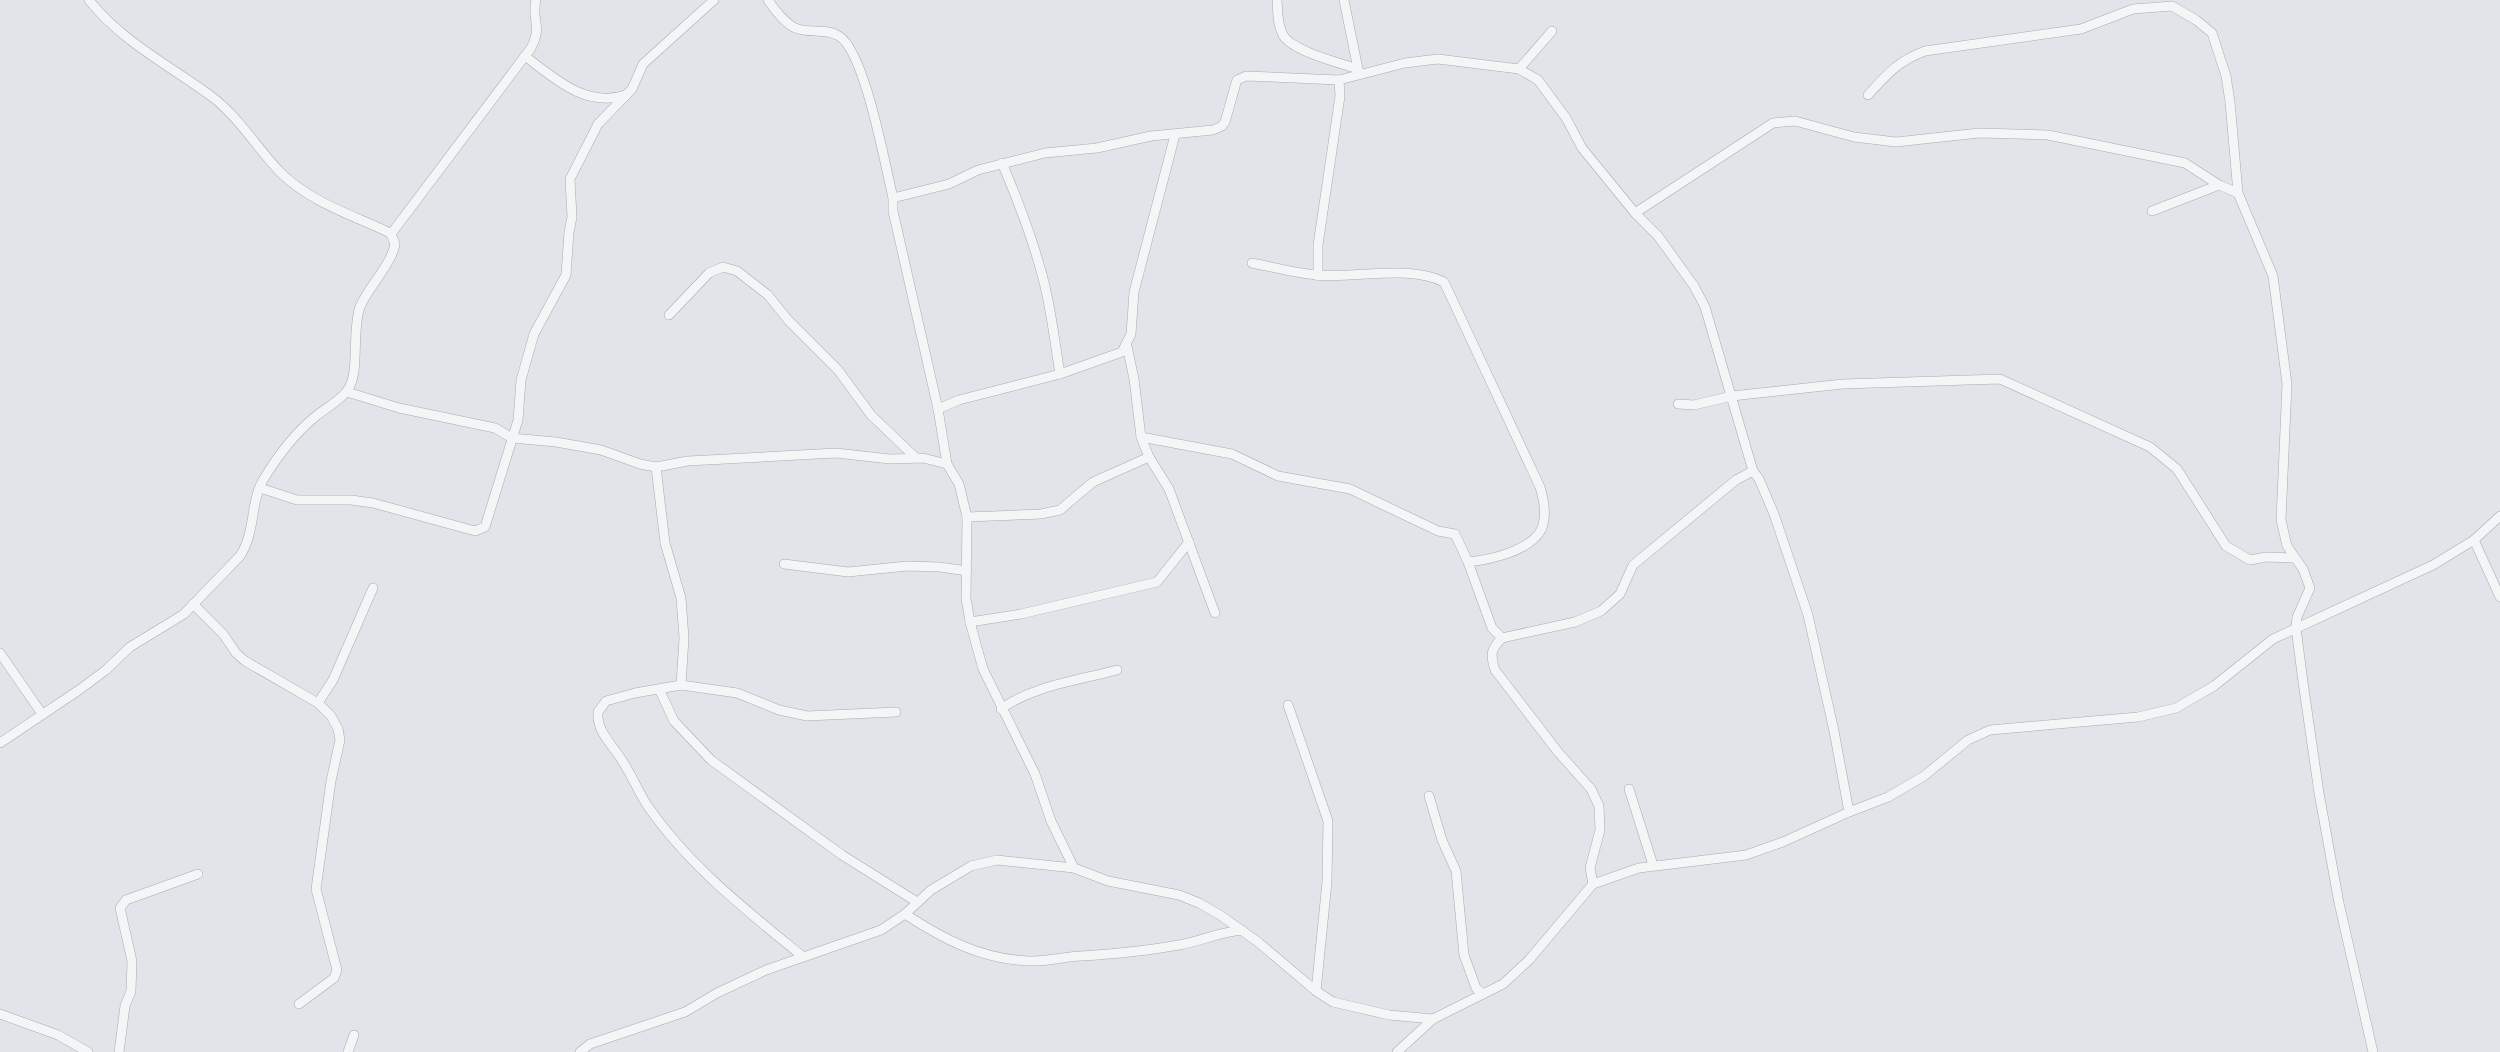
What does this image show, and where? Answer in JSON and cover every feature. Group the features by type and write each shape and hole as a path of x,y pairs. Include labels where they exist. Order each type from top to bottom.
{"street":[{"path":"89,0 100,15 160,61 212,96 281,172 305,194 391,234"},
{"path":"0,742 79,690 106,670 130,647 184,614 234,564 246,546 260,488 277,457 316,416 347,392 351,385 354,371 354,339 360,307 394,248 391,234 531,48 537,31 534,13 536,0"},
{"path":"260,488 297,500 351,500 374,503 479,531 486,528 518,420 521,380 534,334 566,275 567,244 572,217 570,179 598,124 627,95 636,83 643,64 714,0"},
{"path":"768,0 796,29 828,32 838,36 853,52 870,104 893,198 893,211 938,409 948,464 959,484 967,517 966,598 970,622 985,675 1035,774 1051,820 1074,868"},
{"path":"1277,0 1279,24 1286,40 1358,72"},
{"path":"1344,0 1358,72"},
{"path":"1868,95 1895,65 1908,57 1925,51 2081,29 2133,9 2172,6 2196,20 2212,33 2226,76 2238,193 2272,276 2287,384 2281,520 2287,546 2293,558 2303,569 2310,588 2297,617 2296,628 2319,793 2339,903 2373,1052"},
{"path":"1519,69 1552,31"},
{"path":"524,56 568,89 586,96 603,99 627,95"},
{"path":"893,198 949,184 978,170 1045,152 1097,148 1151,136 1213,130 1222,126 1237,80 1246,76 1340,80 1358,72 1438,59 1519,69 1538,80 1566,118 1582,148 1635,213 1658,236 1694,286 1705,307 1717,342 1753,471 1759,479 1774,514 1808,615 1850,812"},
{"path":"1318,276 1318,245 1340,96 1340,80"},
{"path":"1635,213 1773,123 1794,121 1854,137 1896,142 1979,133 2048,135 2185,163 2219,185 2238,193"},
{"path":"938,409 959,400 1060,374 1122,352 1127,346 1131,334 1134,292 1175,135"},
{"path":"1002,163 1020,206 1040,265 1051,314 1060,374"},
{"path":"2152,211 2219,185"},
{"path":"1252,263 1318,276 1376,273 1434,277 1444,282 1540,487 1544,500 1544,518 1540,531 1527,543 1490,560 1468,562"},
{"path":"669,314 708,273 723,267 737,271 768,295 788,320 838,370 871,415 916,458"},
{"path":"1127,346 1134,379 1141,437 1149,457 1169,489 1215,613"},
{"path":"1678,404 1694,405 1732,396 1843,384 2000,379 2150,446 2177,469 2226,546 2250,560 2266,557 2293,558"},
{"path":"347,392 399,408 495,428 512,438 556,442 601,450 640,464 656,467 688,461 836,453 890,459 916,458 938,460 948,464"},
{"path":"1141,437 1232,454 1278,476 1350,490 1438,531 1454,534 1468,562 1492,628 1502,638"},
{"path":"967,517 1041,514 1060,510 1092,482 1149,457"},
{"path":"656,467 665,543 681,598 684,638 681,685"},
{"path":"1593,884 1590,868 1600,830 1599,806 1591,789 1558,752 1495,670 1490,657 1493,647 1502,638 1575,622 1601,611 1620,594 1633,565 1736,480 1753,471"},
{"path":"1398,1052 1433,1019 1503,984 1529,960 1593,884 1653,865 1746,855 1783,842 1888,797 1924,776 1968,740 1990,730 2138,717 2176,708 2214,686 2273,640 2432,564 2474,540 2500,516"},
{"path":"2474,540 2500,597"},
{"path":"970,622 1021,614 1157,582 1189,542"},
{"path":"784,564 848,572 907,566 940,567 967,571"},
{"path":"318,703 333,680 374,588"},
{"path":"193,604 223,634 236,653 245,662 318,703 336,723 340,740 331,781 316,889 337,970 334,978 299,1004"},
{"path":"0,653 42,714"},
{"path":"1001,709 1010,702 1041,690 1117,670"},
{"path":"802,956 739,905 676,841 647,804 623,761 601,730 598,712 606,700 681,685 737,693 778,710 807,716 896,712"},
{"path":"659,689 674,721 711,760 842,855 917,902"},
{"path":"1288,705 1328,821 1327,882 1316,991"},
{"path":"1629,789 1653,865"},
{"path":"1429,796 1442,840 1456,871 1464,955 1476,988 1483,994"},
{"path":"580,1052 590,1044 685,1012 717,993 802,956 862,938 888,926 943,882 971,866 986,861 1029,862 1074,868 1108,881 1186,898 1220,915 1242,930 1326,998 1346,1006 1389,1015 1433,1019"},
{"path":"119,1052 125,1006 132,982 130,951 120,908 126,900 198,874"},
{"path":"905,914 934,934 958,946 979,953 1028,961 1134,952 1182,945 1218,933 1242,930"},
{"path":"0,1014 58,1035 88,1052"},
{"path":"348,1052 354,1035"}]}
